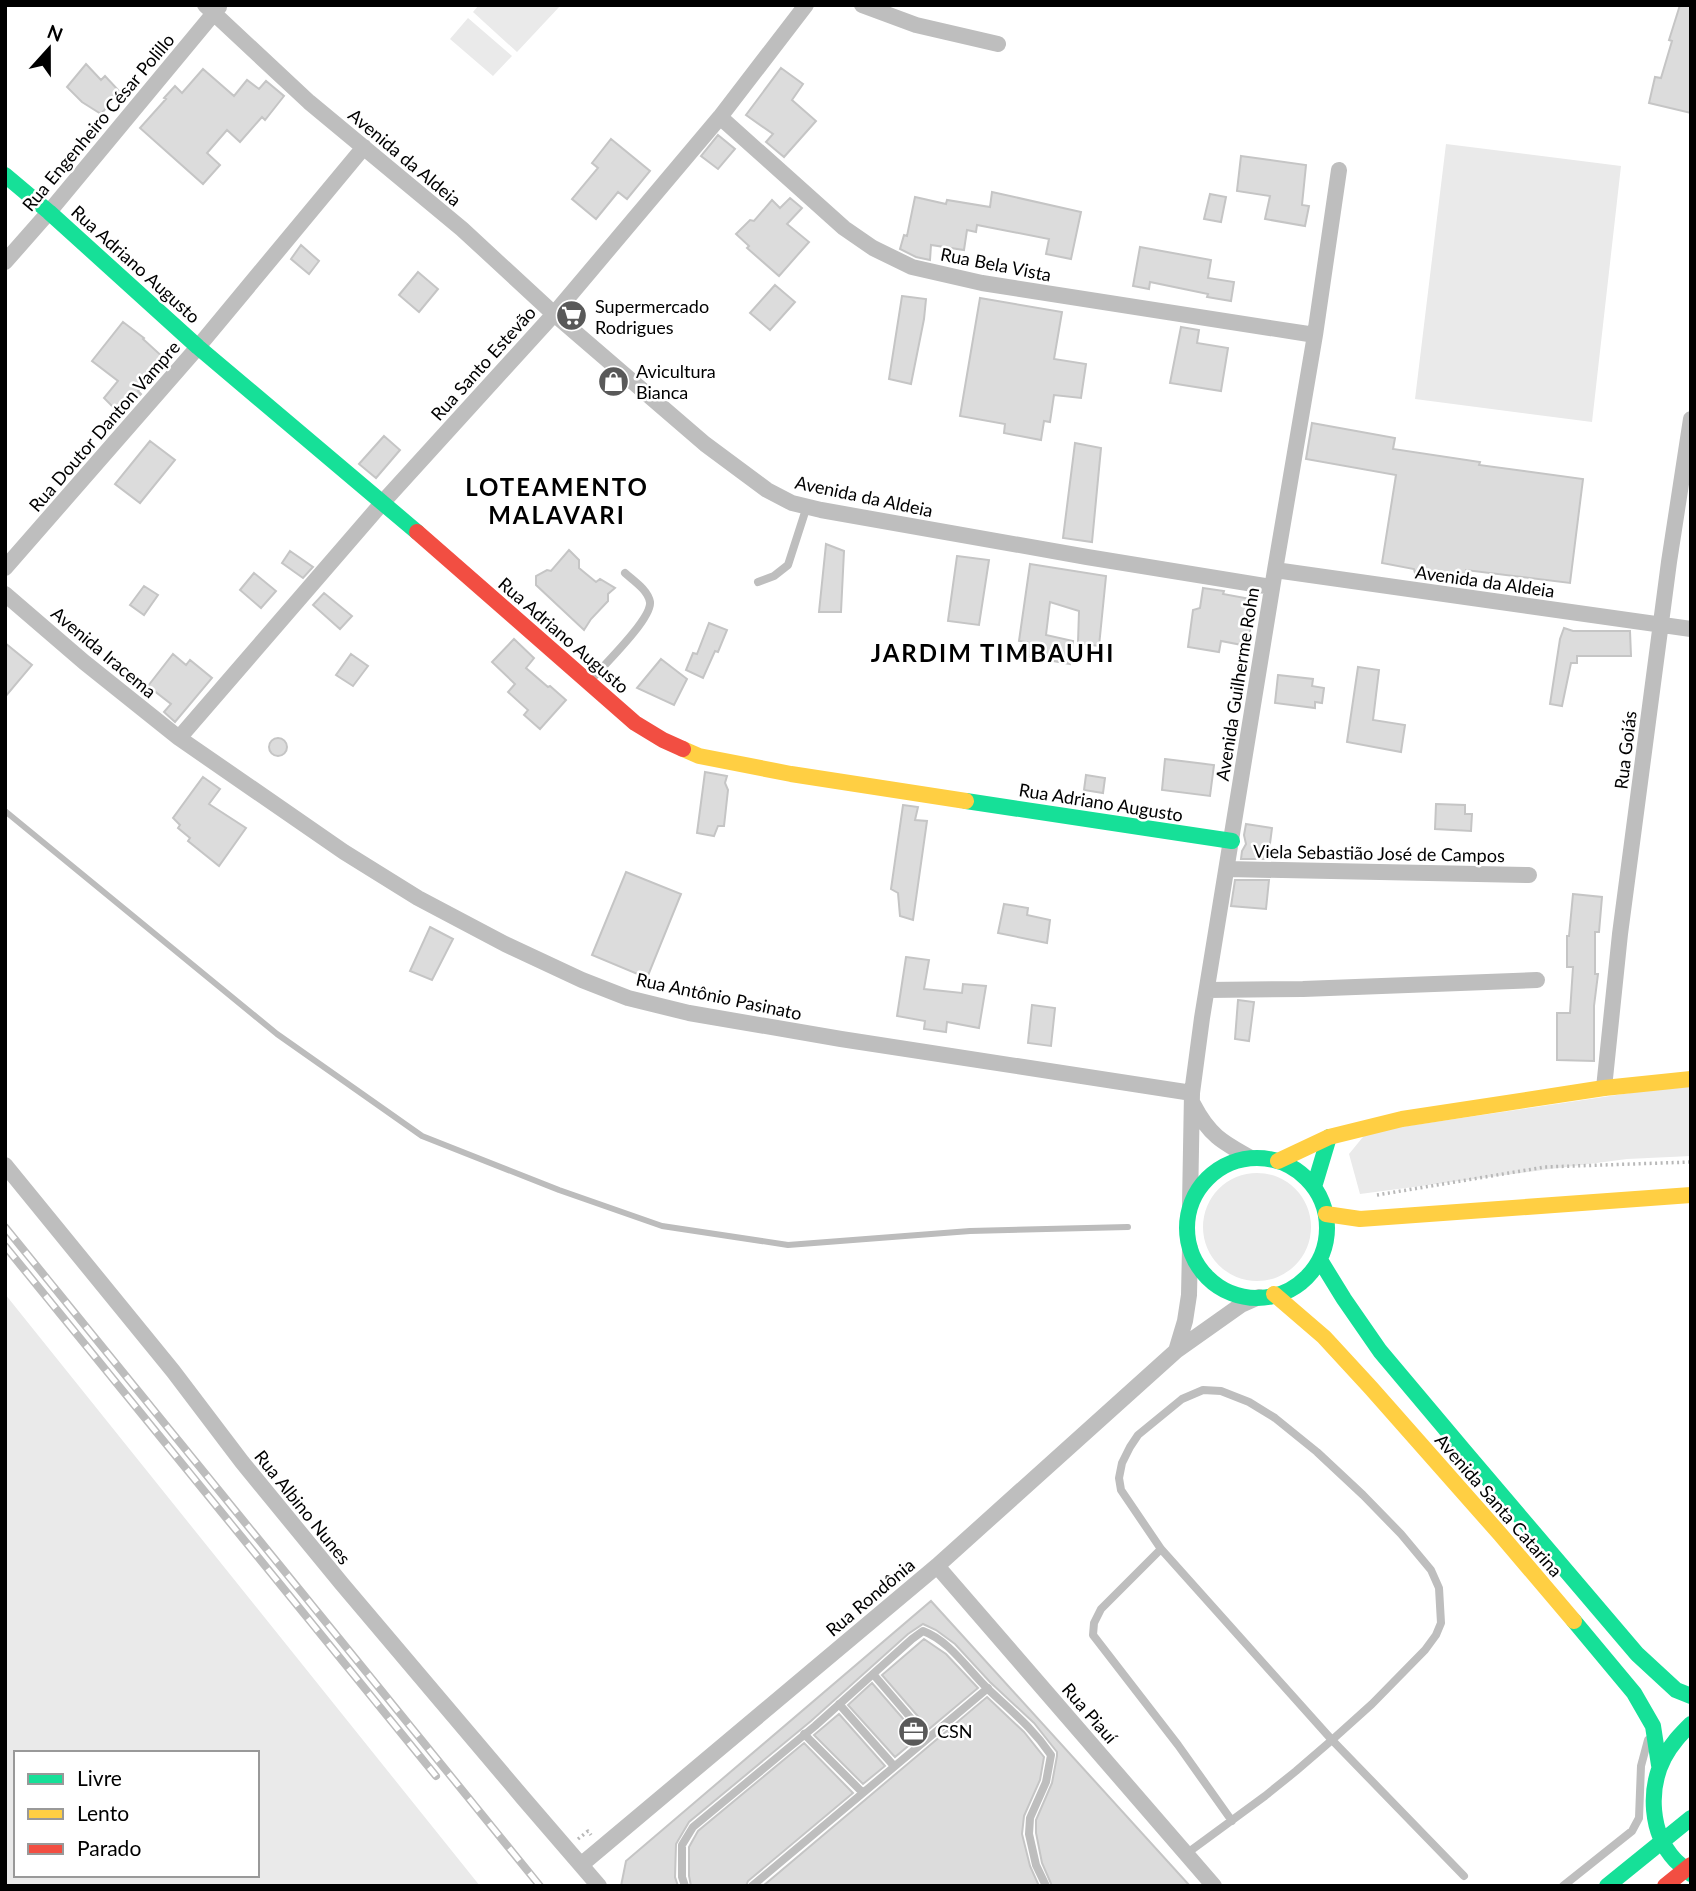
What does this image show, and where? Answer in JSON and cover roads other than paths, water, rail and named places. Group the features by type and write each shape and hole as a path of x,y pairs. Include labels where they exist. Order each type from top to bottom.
{"street":[{"name":"Rua Santo Estevão","path":"179,738 383,502 554,314 720,117 806,5"},
{"path":"862,5 916,25 998,44"},
{"name":"Avenida da Aldeia","path":"213,8 309,102 462,229 554,314 713,451 767,490 792,503 968,537 1273,578 1691,629"},
{"name":"Rua Engenheiro César Polillo","path":"5,262 49,212 213,8"},
{"name":"Rua Bela Vista","path":"720,117 844,228 873,248 912,267 982,283 1315,335"},
{"name":"Rua Doutor Danton Vampre","path":"5,568 198,346 364,147"},
{"name":"Avenida Guilherme Rohn","path":"1190,1205 1192,1098 1207,990 1315,335 1339,170"},
{"name":"Rua Adriano Augusto","path":"5,175 198,346 383,502 588,683 635,723 663,740 699,756 854,784 1232,841"},
{"name":"Rua Goiás","path":"1604,1088 1620,934 1691,419"},
{"name":"Avenida Iracema","path":"5,594 179,738"},
{"name":"Rua Antônio Pasinato","path":"179,738 344,852 418,898 582,981 628,998 768,1028 1192,1098"},
{"name":"Viela Sebastião José de Campos","path":"1227,869 1529,875"},
{"path":"1207,990 1314,989 1537,980"},
{"path":"1278,1161 1329,1137 1402,1119 1604,1088 1691,1079"},
{"path":"1192,1098 1205,1126 1213,1135 1251,1158"},
{"path":"1314,1187 1329,1137"},
{"path":"1177,1351 1189,1295 1190,1248 1186,1228 1190,1205 1199,1187 1213,1173 1231,1163 1251,1158 1278,1161 1297,1171 1314,1187 1326,1214 1327,1230 1320,1260 1308,1276 1292,1289 1266,1296 1230,1293 1213,1283 1199,1268 1190,1248"},
{"name":"Rua Albino Nunes","path":"5,1165 173,1371 309,1544 599,1886"},
{"path":"1326,1214 1360,1219 1691,1195"},
{"name":"Avenida Santa Catarina","path":"1320,1260 1380,1351 1465,1452 1637,1654 1676,1690 1691,1696"},
{"name":"Rua Rondônia","path":"582,1864 937,1566 1177,1351 1241,1305 1266,1296"},
{"name":"Avenida Santa Catarina","path":"1266,1296 1324,1337 1500,1534 1633,1693 1653,1726 1659,1765"},
{"name":"Rua Piauí","path":"937,1566 1214,1886"},
{"path":"1665,1886 1689,1869 1668,1851 1662,1840 1655,1822 1654,1783 1668,1748 1680,1732 1691,1724"},
{"path":"1607,1886 1691,1818"}],"lane":[{"path":"758,582 774,576 788,565 807,506"},
{"path":"588,683 627,640 650,606 645,590 625,573"},
{"path":"1186,1854 1276,1788 1332,1740 1372,1704 1436,1636 1441,1623 1438,1588 1431,1570 1401,1534 1317,1452 1275,1418 1249,1402 1221,1391 1203,1390 1182,1399 1138,1435 1122,1463 1119,1478 1121,1490 1161,1549 1332,1740 1464,1876"},
{"path":"1161,1549 1101,1609 1094,1623 1093,1635 1178,1745 1232,1821"},
{"path":"685,1886 682,1877 682,1845 693,1827 923,1631 943,1642 988,1689 1028,1725 1051,1755 1046,1782 1030,1818 1029,1834 1036,1865 1046,1886"},
{"path":"873,1674 928,1738"},
{"path":"752,1886 988,1689"},
{"path":"839,1704 894,1766"},
{"path":"1563,1886 1632,1831 1639,1818 1641,1766 1653,1726"},
{"path":"804,1734 863,1793"}],"waterway":[{"path":"5,811 277,1034 422,1136 559,1190 662,1226 788,1245 970,1231 1128,1227"}],"railway":[{"path":"5,1227 540,1886"},
{"path":"5,1246 436,1776"}],"place":[{"name":"Supermercado Rodrigues","path":"572,316"},
{"name":"Avicultura Bianca","path":"613,381"},
{"name":"CSN","path":"914,1731"}],"district":[{"name":"LOTEAMENTO MALAVARI","path":"557,500"},
{"name":"JARDIM TIMBAUHI","path":"993,652"}]}
